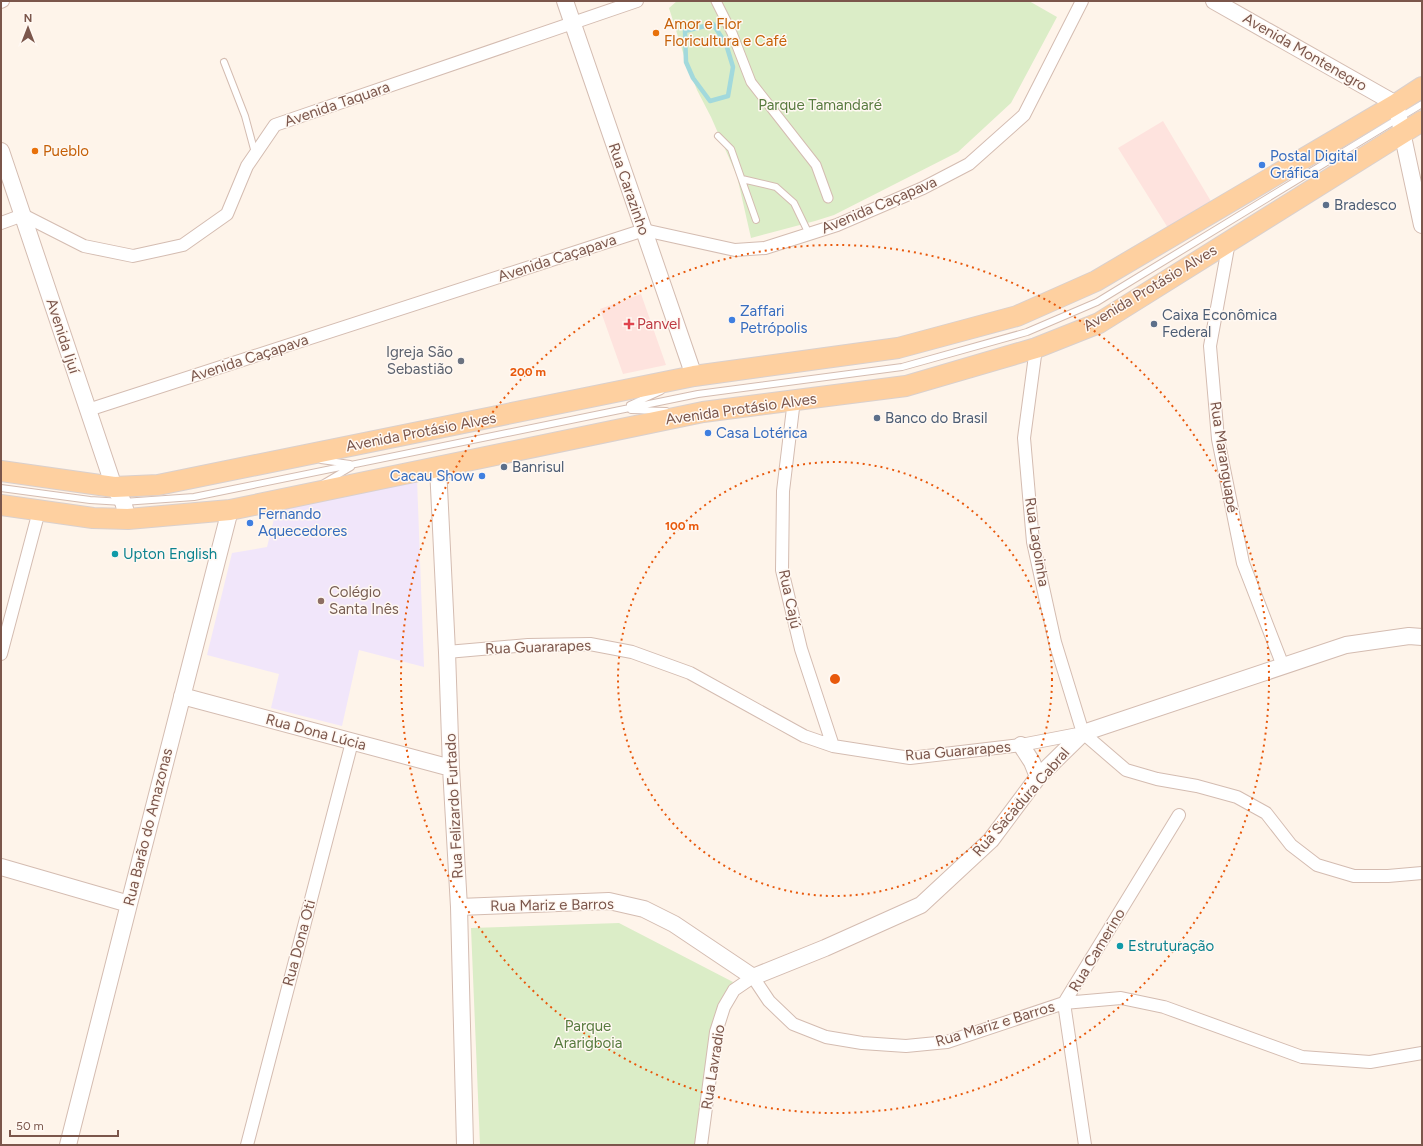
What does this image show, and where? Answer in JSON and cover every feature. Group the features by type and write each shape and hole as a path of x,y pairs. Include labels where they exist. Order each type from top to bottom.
{"main road":[{"name":"Avenida Protásio Alves","path":"1,471 122,503 230,510 703,412 906,386 1036,348 1099,322 1229,242 1400,122 1422,87"},
{"name":"Avenida Protásio Alves","path":"1,505 93,518 158,485 694,376 898,348 1018,316 1096,281 1400,122 1422,121"}],"street":[{"name":"Rua Carazinho","path":"565,1 694,376"},
{"name":"Avenida Taquara","path":"23,216 84,246 133,256 183,245 227,214 247,166 275,125 637,1"},
{"path":"716,1 732,33 751,82 816,165 828,198"},
{"name":"Avenida Caçapava","path":"88,410 644,230 735,250 765,248 837,225 916,191 969,164 1024,115 1082,1"},
{"name":"Avenida Montenegro","path":"1214,1 1400,122"},
{"path":"1400,122 1422,225"},
{"name":"Avenida Ijuí","path":"1,151 88,410 122,503"},
{"path":"1,223 23,216"},
{"name":"Rua Maranguapé","path":"1229,242 1210,346 1218,439 1243,564 1283,666"},
{"name":"Rua Lagoinha","path":"1036,348 1024,438 1033,542 1055,642 1083,732"},
{"name":"Rua Cajú","path":"794,400 782,491 782,570 801,649 833,746"},
{"name":"Rua Felizardo Furtado","path":"438,467 451,768 459,907 465,1145"},
{"name":"Rua Barão do Amazonas","path":"68,1145 128,904 230,510"},
{"path":"1,654 39,511"},
{"name":"Rua Sacadura Cabral","path":"753,977 825,948 921,905 991,840 1038,777 1083,732 1346,644 1409,636 1422,637"},
{"name":"Rua Guararapes","path":"447,652 528,644 590,644 632,652 690,673 804,736 833,746 910,758 1021,745 1083,732"},
{"name":"Rua Dona Lúcia","path":"182,696 451,768"},
{"path":"1083,732 1126,770 1157,779 1197,786 1236,798 1266,813 1291,845 1317,865 1354,876 1388,876 1422,873"},
{"name":"Rua Dona Oti","path":"247,1145 352,742"},
{"path":"1021,745 1032,762 1038,777"},
{"name":"Rua Camerino","path":"1085,1145 1064,1003 1179,815"},
{"path":"1,867 128,904"},
{"name":"Rua Mariz e Barros","path":"459,907 609,901 644,909 674,924 753,977 768,1001 793,1024 826,1037 862,1044 906,1046 947,1042 1064,1003 1121,998 1164,1007 1302,1057 1370,1062 1422,1053"},
{"name":"Rua Lavradio","path":"701,1145 716,1032 724,1007 734,990 753,977"}],"lane":[{"path":"224,62 245,116 255,153"},
{"path":"1400,122 1422,100"},
{"path":"1400,122 1422,104"},
{"path":"1,488 122,503 194,497 698,394 902,367 1027,332 1097,302 1422,109"},
{"path":"718,136 731,149 756,220"},
{"path":"742,179 776,187 794,203 809,234"},
{"path":"619,410 694,376"},
{"path":"619,410 703,412"},
{"path":"297,456 356,464"},
{"path":"305,494 356,464"}],"shaded area":[{"path":"1163,121 1212,203 1168,228 1118,148"},
{"name":"Panvel","path":"641,294 666,365 623,374 600,309"},
{"name":"Colégio Santa Inês","path":"417,479 424,667 359,650 342,726 271,708 279,674 207,655 232,553 267,547 277,507"}],"green space":[{"name":"Parque Tamandaré","path":"677,1 1029,1 1057,17 1011,103 958,152 834,215 751,238 737,176 711,117 697,90 686,62 669,8"},
{"name":"Parque Ararigboia","path":"619,923 733,982 716,1012 700,1145 480,1145 471,928"}],"waterway":[{"path":"713,24 726,44 733,67 728,96 710,101 693,78 686,62 685,31 713,24"}],"place":[{"name":"Amor e Flor Floricultura e Café","path":"656,33"},
{"name":"Pueblo","path":"35,151"},
{"name":"Postal Digital Gráfica","path":"1262,165"},
{"name":"Bradesco","path":"1326,205"},
{"name":"Zaffari Petrópolis","path":"732,320"},
{"name":"Panvel","path":"629,324"},
{"name":"Caixa Econômica Federal","path":"1154,324"},
{"name":"Igreja São Sebastião","path":"461,361"},
{"name":"Banco do Brasil","path":"877,418"},
{"name":"Casa Lotérica","path":"708,433"},
{"name":"Banrisul","path":"504,467"},
{"name":"Cacau Show","path":"482,476"},
{"name":"Fernando Aquecedores","path":"250,523"},
{"name":"Upton English","path":"115,554"},
{"name":"Colégio Santa Inês","path":"321,601"},
{"name":"Estruturação","path":"1120,946"}]}
